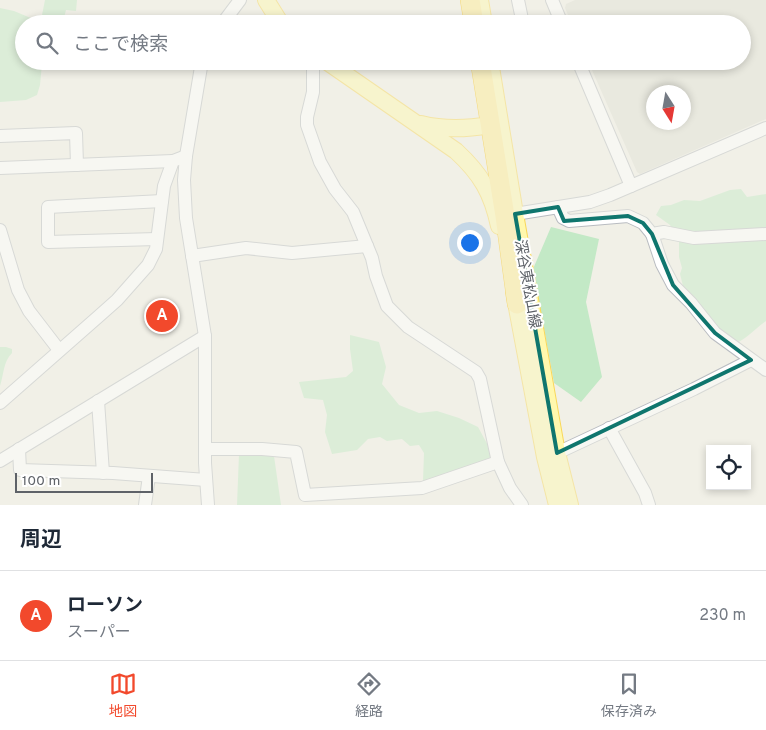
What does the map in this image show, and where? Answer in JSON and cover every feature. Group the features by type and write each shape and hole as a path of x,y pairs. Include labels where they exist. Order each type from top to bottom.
{"highway":[{"path":"470,0 472,15"},
{"path":"481,70 517,304"}],"main road":[{"path":"266,0 275,15"},
{"path":"480,0 482,15"},
{"name":"深谷東松山線","path":"339,70 456,151 472,166 482,180 491,198 498,220 517,304 544,457 557,505"},
{"name":"深谷東松山線","path":"491,70 557,453 570,505"},
{"name":"深谷東松山線","path":"414,122 440,128 463,129 490,126"}],"street":[{"path":"229,15 240,0"},
{"path":"518,0 521,15"},
{"path":"552,0 558,15"},
{"path":"200,70 186,156 184,180 185,204 205,336 206,480 208,505"},
{"path":"313,70 313,92 307,125 320,162 335,188 353,212 367,246 387,306 408,327 476,372 480,379 498,462 510,488 522,505"},
{"path":"582,70 631,186"},
{"path":"515,214 590,202 766,128"},
{"path":"0,136 76,133 77,165"},
{"path":"0,168 173,161 186,156"},
{"path":"0,403 117,300 148,264 156,249 164,186 173,161"},
{"path":"157,239 48,242 48,207 162,201"},
{"path":"558,207 563,218 569,221 628,216 643,223 652,234 662,264 673,285 691,303 715,333 766,370"},
{"path":"0,230 2,245 23,301 59,350"},
{"path":"652,234 664,232 694,238 766,234"},
{"path":"192,256 246,248 283,253 367,246"},
{"path":"0,461 205,336"},
{"path":"557,453 694,389 751,360"},
{"path":"98,401 103,473"},
{"path":"609,428 645,493 649,505"},
{"path":"19,449 20,470 206,480"},
{"path":"206,449 262,449 296,452 305,495 422,488 498,462"},
{"path":"145,505 149,476"}],"highlighted area":[{"path":"558,207 564,221 628,216 643,223 652,234 673,285 715,333 751,360 557,453 515,214"}],"shaded area":[{"path":"575,0 766,0 766,119 640,174 637,172 592,70 751,70 751,15 568,15 565,8 566,4"}],"green space":[{"path":"45,0 77,0 76,11 66,10 65,15 42,15"},
{"path":"0,8 24,15 15,15 15,70 41,70 37,95 26,100 0,102"},
{"path":"741,189 747,197 766,194 766,321 737,343 722,332 684,290 680,274 682,268 679,257 679,240 670,225 656,215 661,206 671,205 684,200 700,201 730,190"},
{"path":"551,227 599,239 586,302 602,377 581,402 554,383 533,269"},
{"path":"350,335 379,342 386,367 382,384 399,405 419,413 437,411 478,427 491,451 490,461 423,481 424,453 419,445 410,446 402,439 387,441 380,437 368,439 357,450 332,454 325,432 327,415 323,400 304,398 299,382 346,377 353,371"},
{"path":"0,347 12,349 12,353 5,364 0,386"},
{"path":"239,454 274,456 281,505 237,505"}],"place":[{"name":"ローソン","path":"162,316"}]}
